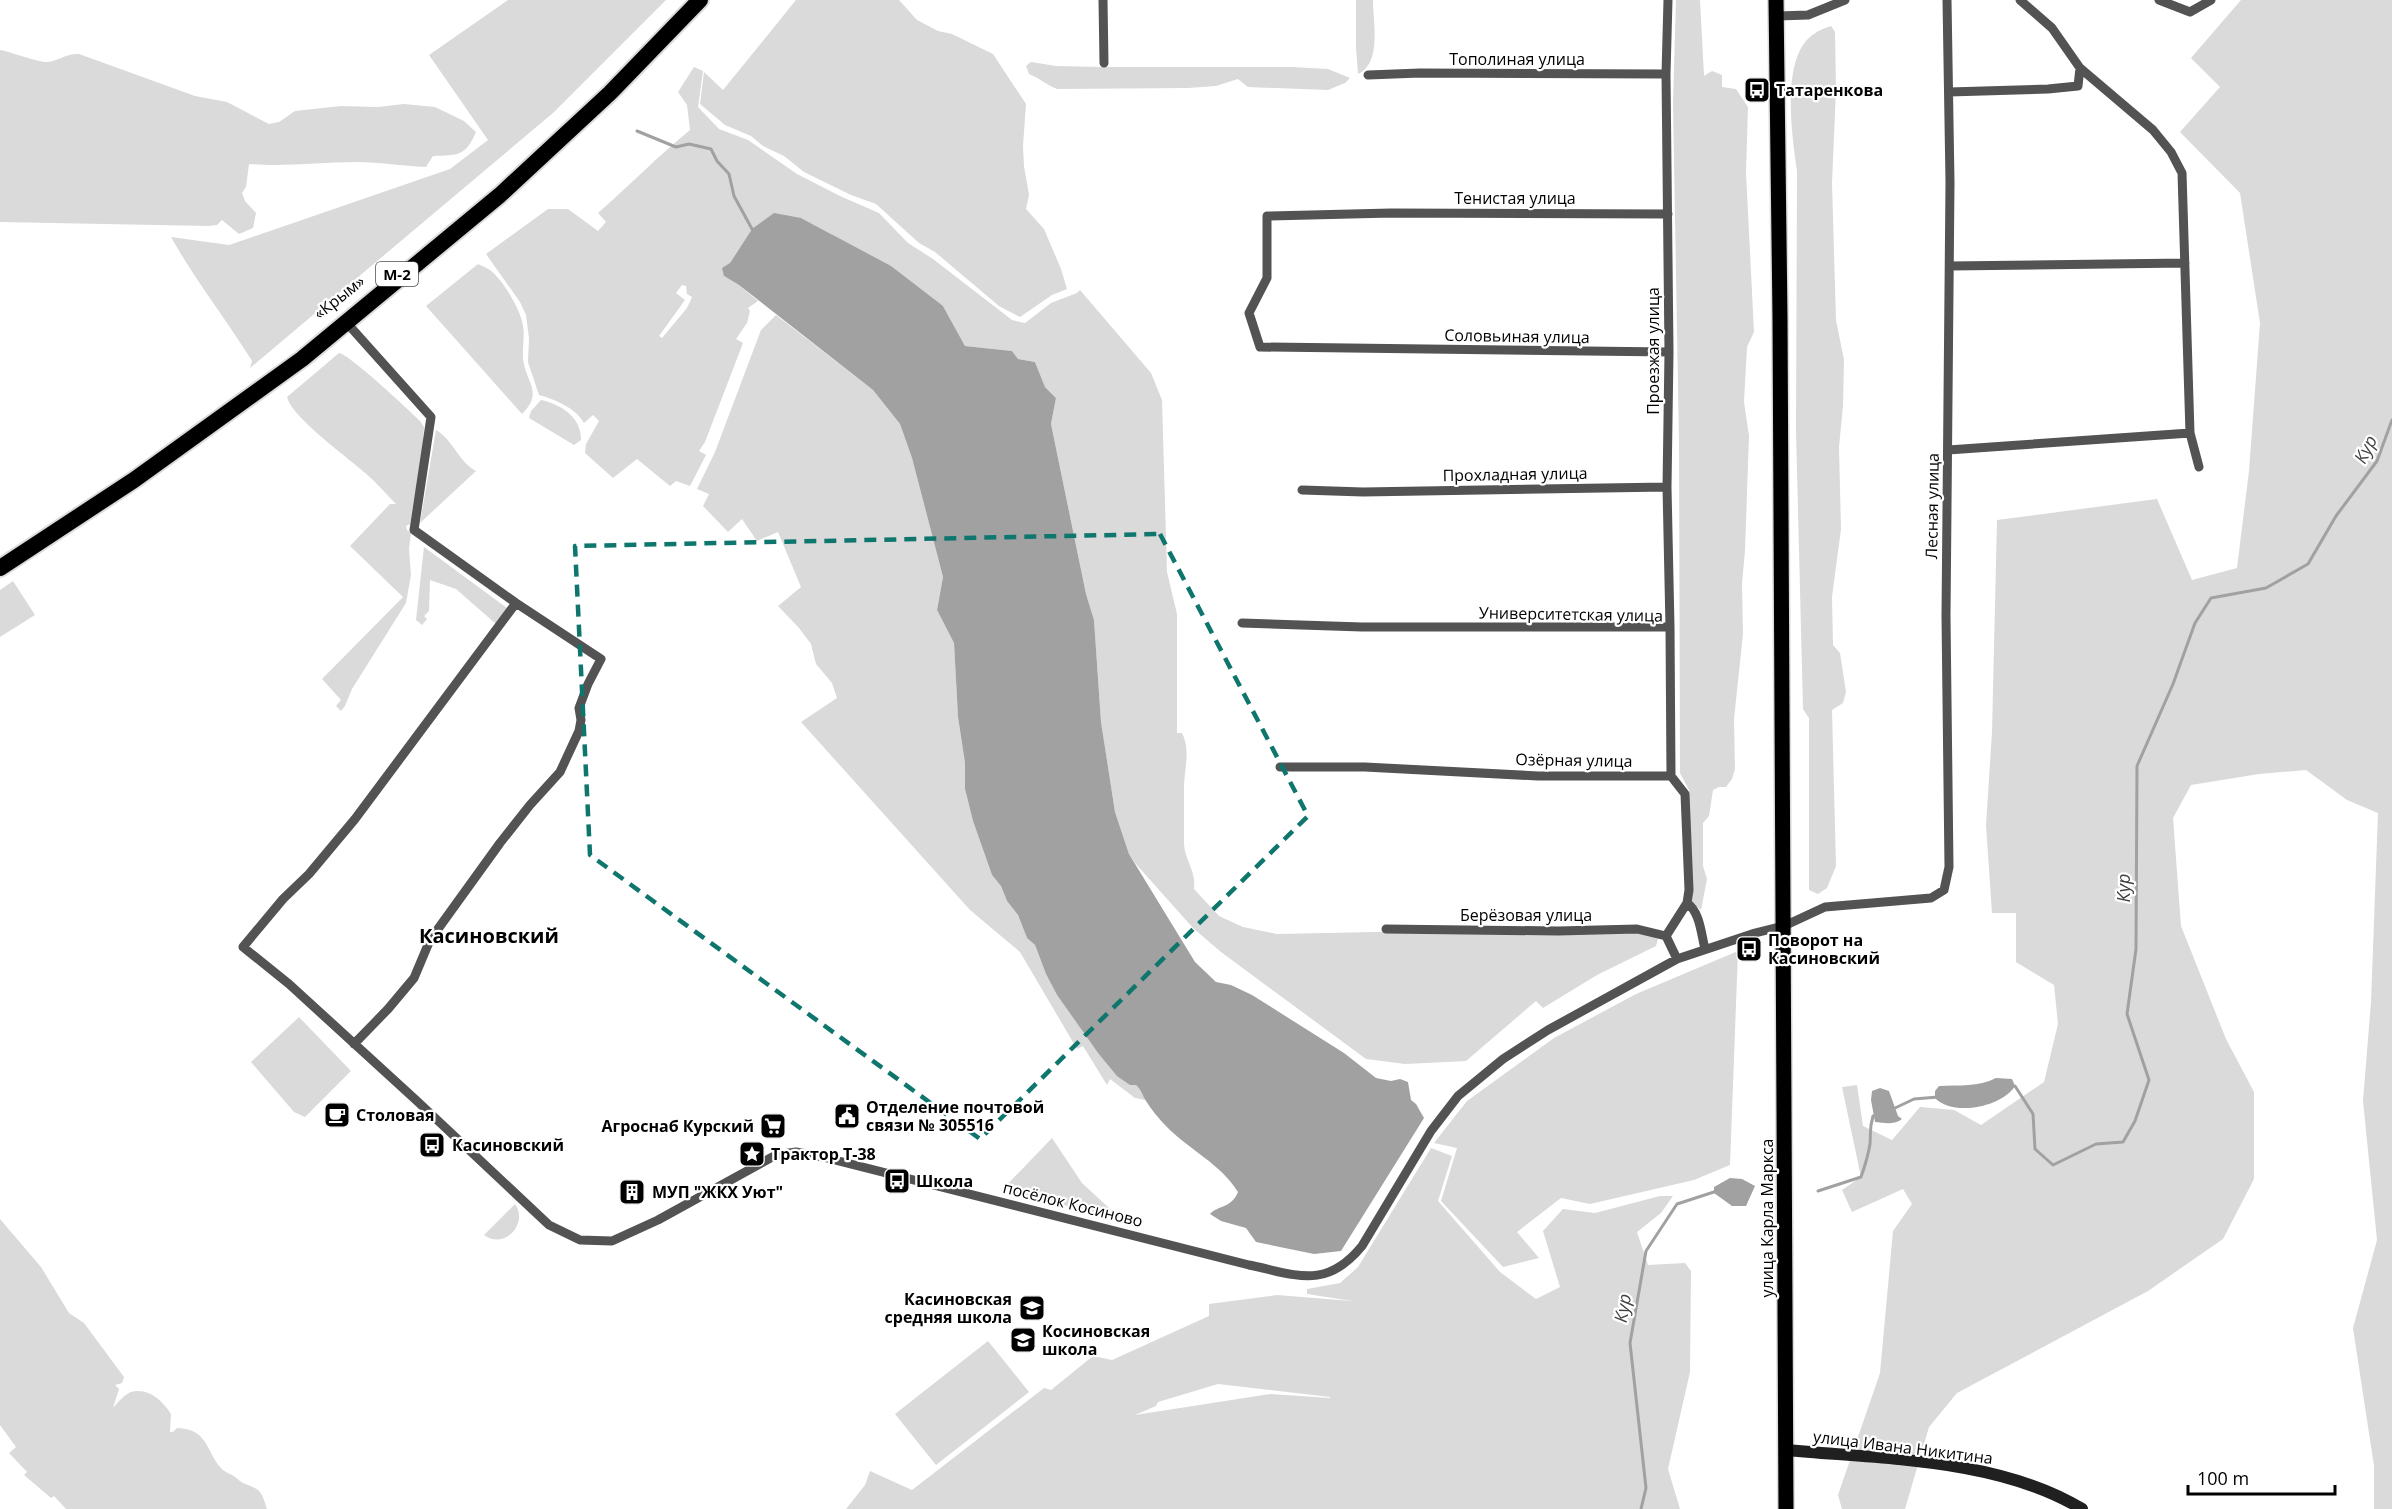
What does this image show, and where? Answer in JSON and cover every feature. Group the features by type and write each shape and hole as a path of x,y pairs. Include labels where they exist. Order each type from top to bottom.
{"highway":[{"name":"«Крым»","path":"0,558 81,506 257,382 406,268 543,148 693,0"},
{"path":"0,567 134,480 302,359 500,195 610,93 700,0"}],"main road":[{"name":"улица Карла Маркса","path":"1776,0 1784,926 1786,1509"},
{"name":"улица Ивана Никитина","path":"1786,1450 1963,1467 2006,1476 2082,1509"}],"street":[{"path":"1103,0 1104,63"},
{"name":"Проезжая улица","path":"1668,0 1666,74 1669,352 1667,487 1670,627"},
{"path":"1776,16 1808,15 1845,0"},
{"name":"Лесная улица","path":"1825,907 1931,898 1944,890 1949,867 1946,616 1950,266 1947,0"},
{"path":"2020,0 2052,28 2080,68 2153,130 2171,152 2182,173 2190,433 2199,467"},
{"path":"2159,0 2190,12 2211,0"},
{"path":"1949,92 2078,86 2080,68"},
{"name":"Тополиная улица","path":"1368,75 1420,73 1666,74"},
{"name":"Тенистая улица","path":"1364,350 1260,347 1249,313 1267,278 1267,216 1363,213 1668,214"},
{"path":"1950,266 2185,263"},
{"path":"346,322 431,417 414,530 516,603 601,659 579,708 579,731 560,772 506,835 430,940 414,978 354,1044"},
{"name":"Соловьиная улица","path":"1364,350 1669,352"},
{"path":"1948,450 2190,433"},
{"name":"Прохладная улица","path":"1302,490 1363,492 1667,487"},
{"name":"посёлок Косиново","path":"516,603 354,819 243,947 354,1044 486,1164 549,1225 580,1240 612,1241 658,1220 776,1155 796,1152 865,1167 1249,1265 1309,1277 1332,1273 1350,1261 1362,1246 1431,1131 1458,1096 1503,1059 1548,1030 1677,959 1755,933 1784,926 1825,907"},
{"name":"Университетская улица","path":"1242,623 1362,627 1670,627 1671,777"},
{"name":"Озёрная улица","path":"1280,767 1365,767 1538,776 1671,777"},
{"path":"1671,777 1685,794 1689,890 1687,903 1666,936 1677,959"},
{"path":"1687,903 1693,907 1697,917 1705,949"},
{"name":"Берёзовая улица","path":"1386,929 1558,931 1636,929 1666,936"}],"highlighted area":[{"path":"1160,534 1308,816 980,1139 590,855 575,546"}],"shaded area":[{"path":"508,0 666,0 553,113 250,368 252,361 171,237 229,245 450,169 488,140 429,55"},
{"path":"796,0 899,0 917,20 993,54 1026,104 1023,146 1029,195 1026,209 1044,229 1067,289 1052,295 1020,317 999,306 935,252 919,243 876,204 851,195 804,172 784,156 763,146 751,136 725,125 700,104 704,72 723,90"},
{"path":"1356,0 1373,0 1375,30 1370,61 1366,69 1358,74 1356,48"},
{"path":"1676,0 1700,0 1704,76 1712,71 1722,75 1722,87 1736,89 1748,107 1746,172 1754,332 1747,347 1744,402 1749,436 1742,583 1743,634 1734,719 1735,769 1726,787 1713,790 1709,816 1703,823 1703,866 1707,879 1701,910 1689,900 1689,790 1680,773 1679,442 1673,103"},
{"path":"2241,0 2392,0 2392,1509 2374,1509 2374,1466 2353,1328 2377,1240 2363,1101 2371,1002 2378,813 2347,800 2306,770 2259,774 2191,785 2173,818 2181,926 2226,1039 2254,1092 2254,1179 2223,1239 2148,1291 1957,1393 1929,1427 1905,1509 1842,1509 1838,1495 1880,1373 1893,1231 1912,1204 1903,1189 1852,1212 1842,1190 1861,1177 1842,1087 1857,1085 1863,1126 1892,1140 1920,1107 1954,1110 1981,1125 2044,1082 2058,1024 2054,985 2016,962 2016,913 1992,913 1986,825 1992,732 1997,520 2157,499 2192,580 2237,568 2249,471 2260,323 2240,193 2180,132 2220,87 2191,58"},
{"path":"1831,26 1835,32 1836,89 1832,183 1836,320 1844,360 1839,447 1841,529 1832,597 1833,645 1840,653 1846,692 1843,703 1832,710 1836,866 1827,888 1818,894 1809,890 1809,718 1803,709 1796,431 1797,171 1791,98 1796,59 1803,45 1816,33"},
{"path":"0,50 47,62 79,54 195,96 227,102 269,124 279,122 295,111 341,106 378,107 404,104 435,107 464,121 476,132 468,146 460,153 433,156 426,167 356,162 249,164 246,187 242,193 245,201 256,213 253,228 239,234 222,220 217,225 209,226 0,222"},
{"path":"1031,62 1056,66 1102,67 1292,67 1328,69 1350,78 1345,83 1328,90 1248,87 1238,79 1216,86 1188,88 1057,89 1029,74 1026,66"},
{"path":"694,67 703,71 698,107 719,129 748,140 797,174 879,213 908,243 933,259 1012,320 1025,323 1051,303 1080,290 1151,373 1162,400 1167,572 1177,614 1177,733 1182,733 1187,753 1184,788 1184,844 1193,876 1194,889 1219,916 1243,927 1277,934 1423,931 1660,932 1656,946 1597,975 1543,1008 1536,1001 1466,1061 1405,1064 1366,1059 1221,952 1193,928 1135,863 1129,854 1115,812 1101,722 1094,620 1086,594 1051,424 1056,398 1045,387 1035,362 1018,359 1012,351 965,346 943,306 831,234 801,218 752,229 724,276 758,301 748,308 750,311 747,323 736,339 743,343 705,442 699,451 706,455 690,486 676,481 670,486 637,459 613,478 585,453 586,444 599,421 593,415 584,423 570,409 539,395 528,362 529,338 526,315 520,302 486,254 548,209 568,209 598,231 606,222 598,213 690,130 687,105 678,92","holes":["682,285 686,286 687,294 692,297 687,308 662,338 659,336 685,300 676,293"]},
{"path":"774,213 801,218 891,266 943,306 965,346 1012,351 1018,359 1035,362 1045,387 1056,398 1051,424 1086,594 1094,620 1101,722 1115,812 1129,854 1195,962 1216,982 1231,985 1252,995 1344,1053 1376,1078 1391,1081 1400,1079 1408,1082 1411,1100 1424,1118 1341,1251 1314,1254 1256,1242 1246,1228 1221,1221 1210,1214 1232,1201 1238,1192 1222,1173 1163,1123 1136,1085 1130,1085 1117,1076 1057,995 1035,945 1027,938 1018,915 992,875 973,821 965,789 965,763 958,717 954,643 937,610 943,577 912,458 900,424 873,390 739,285 724,276 722,268 730,263 752,229"},
{"path":"478,264 490,270 506,288 522,319 523,359 533,393 532,400 522,414 426,306"},
{"path":"776,315 873,390 900,424 912,458 943,577 937,610 954,643 958,717 965,763 965,789 973,821 992,875 1018,915 1027,938 1035,945 1057,995 1098,1053 1130,1085 1136,1085 1142,1090 1145,1100 1135,1098 1110,1079 1107,1085 1083,1046 1077,1049 1020,952 970,910 801,722 837,698 832,683 816,664 811,644 778,606 801,587 778,532 757,541 742,519 728,532 703,506 709,494 697,489 715,452 761,330"},
{"path":"339,353 379,383 424,427 422,457 410,524 406,526 411,533 409,549 411,575 406,603 352,689 341,711 336,706 341,700 322,679 403,597 350,546 390,504 396,504 373,480 300,417 287,397"},
{"path":"541,400 569,413 578,425 581,440 574,445 529,418 531,411"},
{"path":"436,430 476,471 420,523"},
{"path":"424,547 507,608 496,624 456,589 430,580 429,611 424,616 427,619 422,625 416,620"},
{"path":"13,581 35,615 0,637 0,590"},
{"path":"1738,951 1730,1165 1694,1180 1590,1204 1561,1198 1517,1232 1539,1258 1503,1267 1441,1201 1457,1148 1434,1143 1467,1101 1554,1038 1636,994"},
{"path":"299,1017 351,1071 305,1117 294,1112 251,1062"},
{"path":"1996,1078 2012,1079 2015,1086 2009,1093 1989,1104 1965,1108 1953,1107 1935,1098 1935,1091 1939,1086 1975,1084"},
{"path":"1880,1088 1889,1091 1898,1116 1902,1119 1899,1121 1875,1122 1871,1100 1872,1091"},
{"path":"1052,1138 1082,1183 1121,1219 1002,1190"},
{"path":"1431,1148 1452,1156 1438,1201 1500,1272 1536,1299 1560,1287 1543,1231 1563,1209 1595,1213 1660,1196 1673,1196 1661,1213 1637,1232 1648,1265 1685,1263 1691,1271 1690,1372 1668,1469 1680,1509 846,1509 865,1485 870,1471 912,1490 1044,1388 1051,1390 1093,1356 1112,1360 1209,1316 1209,1304 1277,1295 1352,1301 1307,1294 1307,1289 1340,1283 1358,1267","holes":["1218,1384 1330,1397 1270,1394 1135,1415 1156,1406 1158,1402"]},
{"path":"1730,1178 1742,1179 1755,1186 1746,1206 1732,1206 1714,1193 1714,1187"},
{"path":"515,1204 519,1212 519,1219 512,1233 499,1239 492,1239 484,1235"},
{"path":"0,1219 41,1267 69,1313 84,1323 124,1377 122,1383 115,1385 119,1389 113,1408 131,1392 149,1393 154,1396 171,1414 170,1432 177,1428 187,1429 200,1436 221,1468 260,1492 267,1509 66,1509 54,1496 51,1498 24,1475 27,1472 9,1453 16,1447 0,1425"},
{"path":"988,1341 1029,1392 936,1465 895,1414"}],"waterway":[{"path":"637,131 676,147 689,144 711,149 717,161 729,174 734,196 752,229"},
{"name":"Кур","path":"2012,1086 2015,1086 2033,1114 2035,1149 2053,1165 2096,1144 2123,1142 2135,1121 2149,1080 2127,1014 2136,949 2137,766 2173,684 2195,623 2211,598 2266,588 2308,564 2336,516 2377,461 2392,420"},
{"name":"Кур","path":"1893,1109 1914,1099 1938,1097"},
{"path":"1818,1191 1861,1177 1870,1144 1873,1116 1876,1115"},
{"name":"Кур","path":"1641,1509 1646,1488 1630,1343 1646,1251 1677,1204 1717,1191"}],"place":[{"name":"Татаренкова","path":"1757,90"},
{"name":"Поворот на Касиновский","path":"1749,949"},
{"name":"Столовая","path":"337,1115"},
{"name":"Отделение почтовой связи № 305516","path":"847,1116"},
{"name":"Агроснаб Курский","path":"773,1126"},
{"name":"Касиновский","path":"432,1145"},
{"name":"Трактор Т-38","path":"752,1154"},
{"name":"Школа","path":"897,1181"},
{"name":"МУП \"ЖКХ Уют\"","path":"632,1192"},
{"name":"Касиновская средняя школа","path":"1032,1308"},
{"name":"Косиновская школа","path":"1023,1340"}],"district":[{"name":"Касиновский","path":"489,935"}]}
